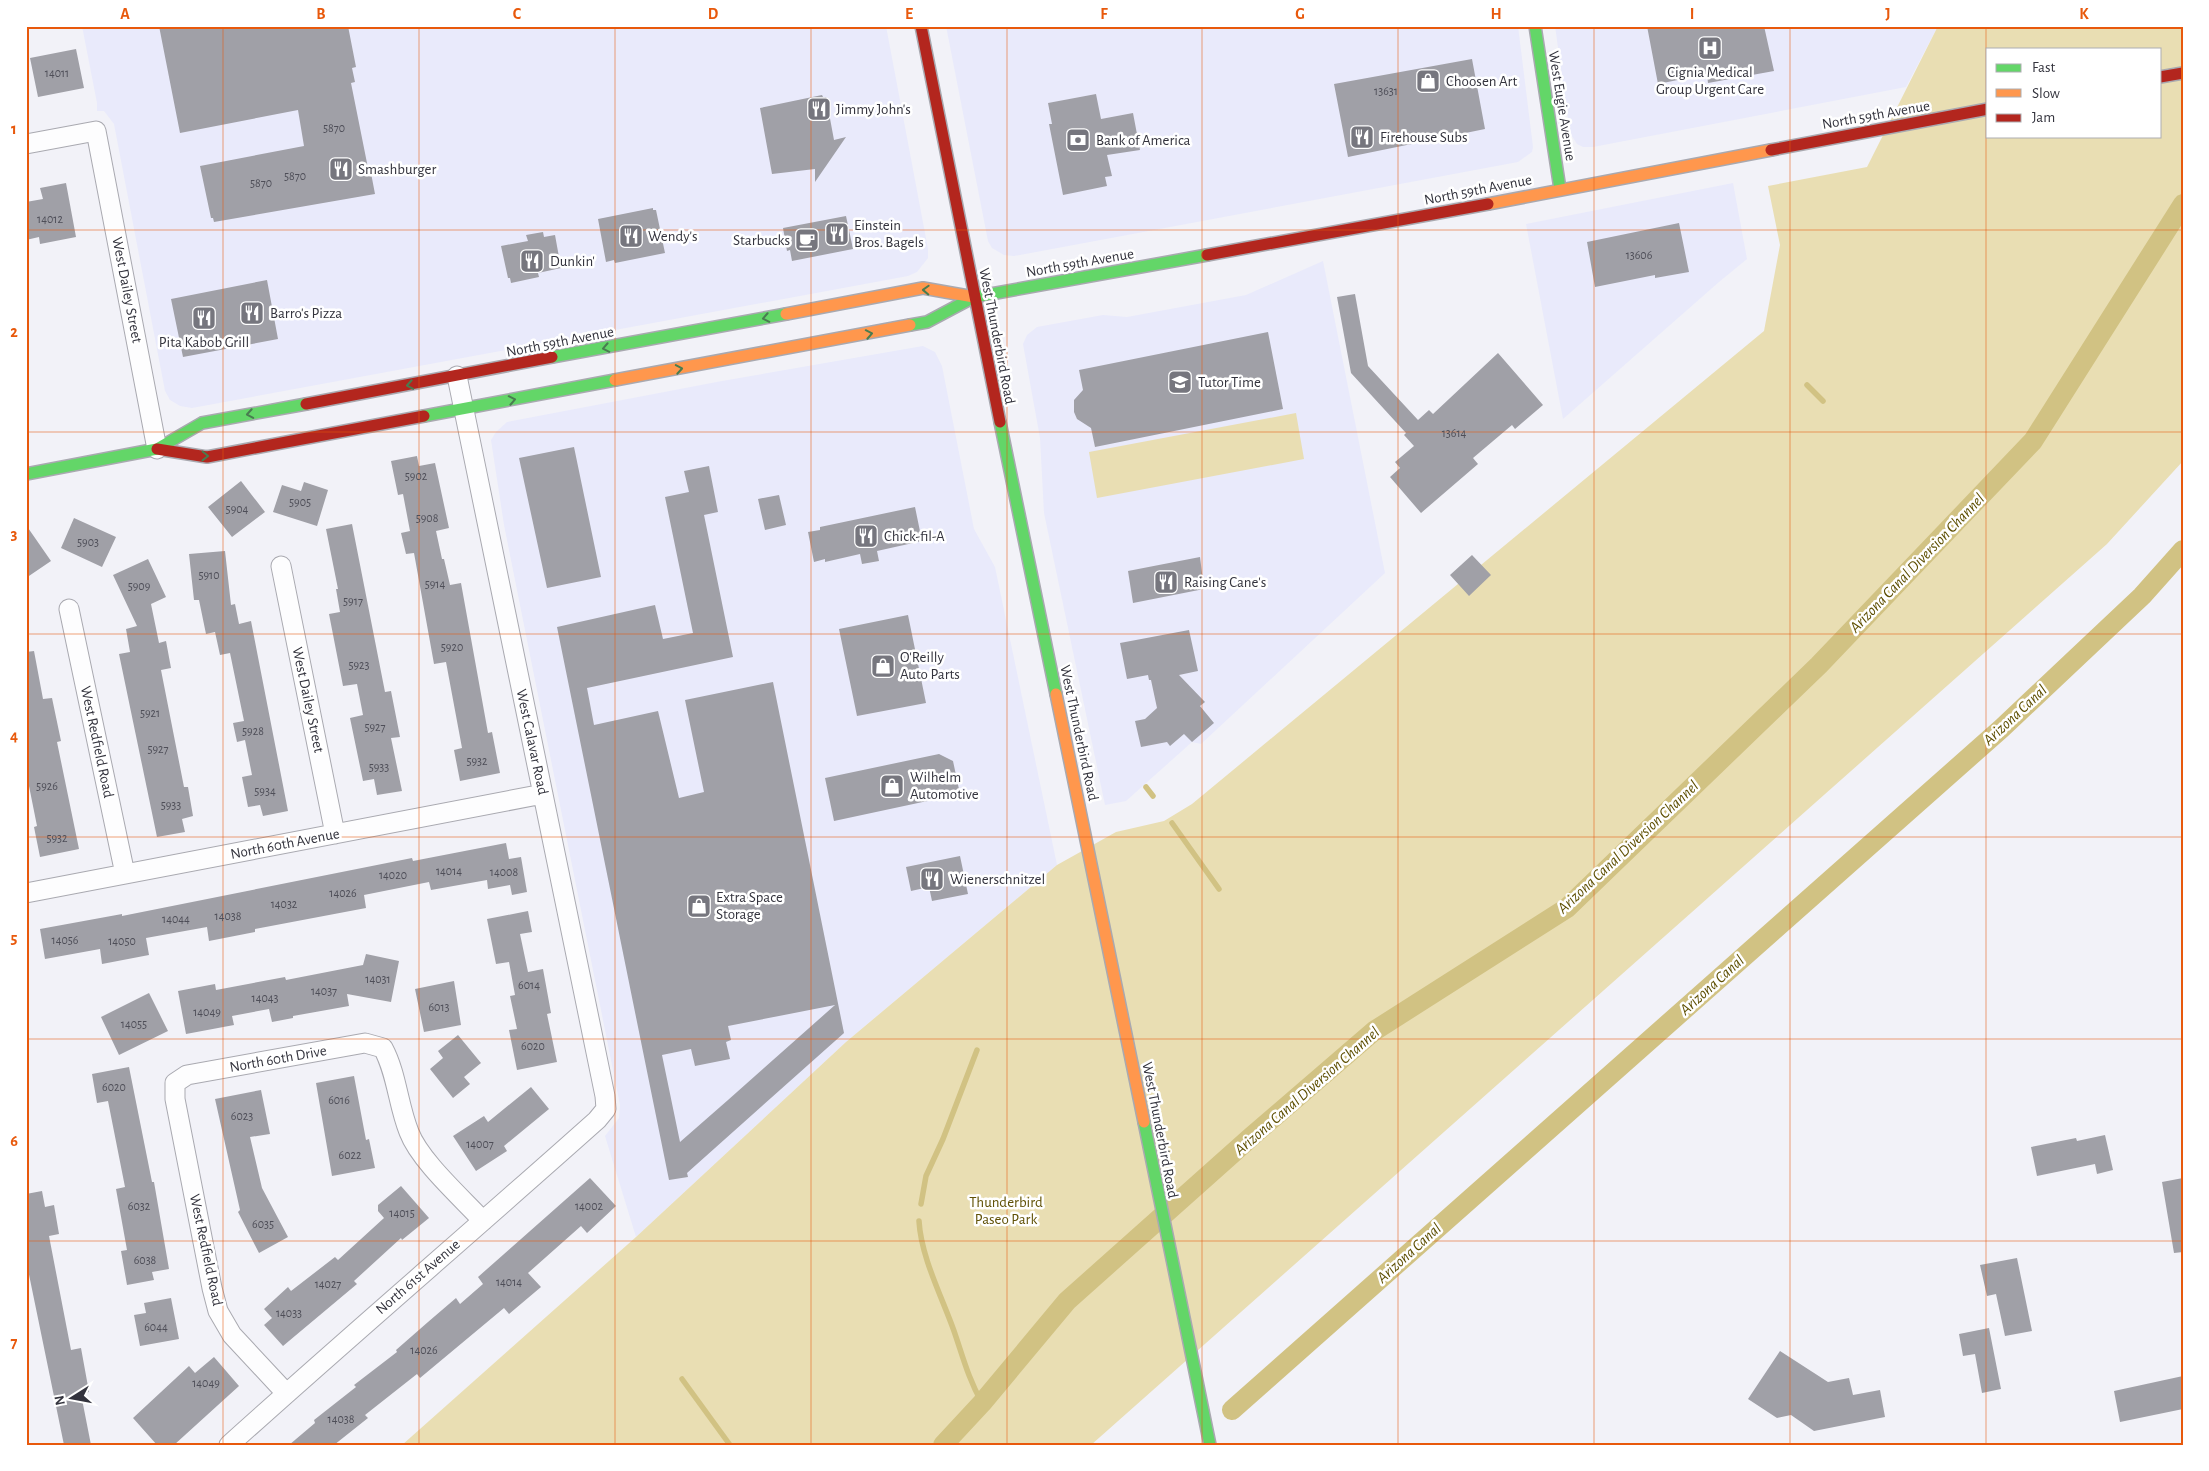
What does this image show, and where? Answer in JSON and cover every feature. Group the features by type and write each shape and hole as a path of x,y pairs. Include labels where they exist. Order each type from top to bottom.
{"main road":[{"name":"West Thunderbird Road","path":"921,26 974,297 1210,1445"},
{"name":"West Eugie Avenue","path":"1535,26 1560,189"},
{"path":"2162,77 2183,73"},
{"name":"North 59th Avenue","path":"157,448 207,457 927,322 974,297 1986,109"},
{"name":"North 59th Avenue","path":"26,474 157,448 202,423 924,288 974,297"},
{"path":"721,340 722,326"},
{"path":"643,376 669,358"}],"street":[{"name":"West Dailey Street","path":"26,144 96,131 157,448"},
{"name":"West Calavar Road","path":"458,376 605,1096 606,1109"},
{"name":"West Dailey Street","path":"280,566 335,834"},
{"name":"West Redfield Road","path":"69,609 125,874"},
{"name":"North 60th Avenue","path":"26,893 543,794"},
{"name":"North 60th Drive","path":"175,1083 187,1075 366,1043 383,1048 390,1061 400,1109 410,1135 427,1160 483,1221"},
{"name":"West Redfield Road","path":"175,1083 175,1099 218,1311 232,1335 286,1394"},
{"name":"North 61st Avenue","path":"229,1445 406,1286 597,1120 606,1109"}],"shaded area":[{"path":"82,26 886,26 928,249 928,258 917,272 908,276 192,408 180,406 170,400 165,391 114,124 104,111 97,111"},
{"path":"946,26 1518,26 1533,147 1532,152 1518,162 1014,256 1004,255 992,248 988,241"},
{"path":"1555,26 1938,26 1906,87 1593,147 1583,147 1577,144 1570,133"},
{"path":"1733,183 1747,259 1563,419 1526,224"},
{"path":"1323,261 1385,573 1201,744 1192,742 1126,801 1105,805 1044,513 1040,438 1023,344 1027,335 1037,327 1103,315 1127,317 1246,295"},
{"path":"923,346 935,352 942,366 974,529 995,567 1057,865 846,1042 636,1237 605,1136 619,1118 620,1105 504,525 491,440 496,432 507,422 722,381"}],"green space":[{"name":"Thunderbird Paseo Park","path":"1938,26 2183,26 2183,461 2107,544 1091,1445 402,1445 636,1237 846,1042 1057,865 1116,832 1164,821 1192,804 1764,331 1780,245 1768,186 1867,167"},
{"path":"1296,413 1304,459 1097,498 1089,452"}],"building":[{"path":"159,26 348,26 356,67 352,68 355,82 351,83 375,194 214,222 213,218 211,218 200,166 304,146 298,110 180,133"},
{"name":"Cignia Medical Group Urgent Care","path":"1647,26 1764,26 1774,71 1708,83 1707,74 1658,84"},
{"path":"76,49 84,88 38,97 30,58"},
{"path":"1472,59 1485,129 1348,157 1334,84"},
{"name":"Bank of America","path":"1096,94 1101,119 1133,113 1140,150 1107,155 1112,176 1105,177 1107,186 1063,195 1049,124 1052,124 1048,103"},
{"path":"822,95 826,97 834,140 846,137 815,182 815,169 772,174 760,108"},
{"path":"66,183 76,237 40,244 39,237 26,240 26,202 43,199 40,188"},
{"name":"Wendy's","path":"653,208 653,210 656,210 665,253 615,263 614,260 606,262 598,219"},
{"path":"846,216 853,249 792,261 790,250 787,251 783,228"},
{"path":"1679,223 1689,272 1655,278 1655,275 1595,287 1587,242"},
{"name":"Dunkin'","path":"543,232 544,237 555,235 561,268 538,273 539,277 511,283 510,278 508,278 501,246 528,241 526,235"},
{"path":"267,280 278,339 183,357 171,299"},
{"path":"1355,294 1368,366 1418,420 1429,410 1433,414 1498,353 1543,405 1515,429 1512,425 1473,458 1478,464 1421,513 1390,477 1400,468 1395,462 1414,446 1404,435 1406,433 1351,373 1337,297"},
{"name":"Tutor Time","path":"1268,332 1283,409 1095,447 1091,428 1077,419 1074,412 1074,400 1083,390 1079,370"},
{"path":"574,447 601,577 547,588 519,458"},
{"path":"417,456 419,466 435,463 449,528 436,531 450,585 461,583 488,733 492,732 500,773 460,781 454,750 462,748 446,662 434,664 414,553 406,554 401,533 410,531 403,494 398,495 391,461"},
{"path":"709,466 718,512 704,515 733,657 587,688 594,725 658,711 679,798 704,792 685,700 773,682 844,1033 687,1173 688,1177 669,1180 557,627 655,605 663,639 693,633 665,497 689,492 684,471","holes":["835,1005 680,1142 662,1055 691,1049 695,1066 730,1059 726,1042 731,1040 728,1026"]},
{"path":"241,481 265,512 232,537 208,507"},
{"path":"304,482 328,490 317,526 273,512 282,485 301,491"},
{"path":"779,495 786,525 765,530 758,499"},
{"name":"Chick-fil-A","path":"915,507 922,541 877,551 879,561 862,564 860,554 825,562 825,559 814,562 808,532 820,530 820,527"},
{"path":"74,518 116,537 102,567 61,548"},
{"path":"352,524 385,692 391,691 400,737 391,738 402,791 377,795 374,779 363,781 350,718 363,715 357,684 343,686 329,614 340,612 336,589 338,589 326,529"},
{"path":"26,525 51,561 26,578"},
{"path":"225,551 231,605 235,604 239,624 251,621 288,811 263,816 260,805 248,807 242,777 252,775 245,740 237,742 233,723 244,721 230,653 220,655 215,632 206,634 199,600 194,600 189,554"},
{"path":"1472,555 1491,575 1469,596 1450,575"},
{"name":"Raising Cane's","path":"1200,557 1204,589 1133,603 1128,571"},
{"path":"148,559 166,597 151,604 159,643 166,641 171,668 161,670 184,787 188,787 193,816 182,819 185,832 157,837 119,654 130,652 126,629 137,626 113,575"},
{"name":"O'Reilly Auto Parts","path":"908,615 926,703 857,716 839,629"},
{"path":"1189,630 1198,671 1179,675 1205,702 1200,706 1214,723 1192,742 1184,734 1170,746 1167,742 1141,747 1135,721 1145,719 1157,708 1151,680 1149,680 1148,675 1127,679 1120,643"},
{"path":"34,651 43,699 52,698 61,741 57,742 79,849 40,857 34,827 37,826 26,771 26,652"},
{"name":"Wilhelm Automotive","path":"939,754 953,761 960,794 834,821 825,778"},
{"path":"506,843 509,859 521,857 527,892 512,895 510,885 488,889 487,880 431,890 429,882 364,895 366,908 255,929 255,932 209,941 207,927 146,938 149,955 102,964 100,949 45,959 40,929 122,914 122,916 412,858 413,861"},
{"path":"960,856 968,894 932,901 929,887 911,891 906,867"},
{"path":"528,911 532,932 520,934 528,972 543,969 551,1013 547,1014 557,1062 517,1070 509,1030 517,1029 510,996 515,995 509,962 496,964 487,919"},
{"path":"366,954 399,961 391,1002 347,994 349,1006 293,1016 293,1018 272,1022 269,1009 232,1016 234,1025 186,1034 178,991 215,984 216,990 285,977 286,980 363,965"},
{"path":"454,981 461,1025 424,1032 415,989"},
{"path":"149,993 168,1031 119,1055 101,1017"},
{"path":"458,1035 481,1063 464,1077 470,1084 453,1098 430,1069 443,1058 438,1051"},
{"path":"129,1067 152,1182 154,1182 169,1269 152,1272 154,1280 127,1285 121,1251 127,1250 116,1189 125,1187 108,1101 97,1103 92,1074"},
{"path":"354,1076 366,1140 369,1139 375,1168 332,1176 316,1083"},
{"path":"531,1087 549,1109 504,1146 507,1151 476,1171 453,1136 484,1116 488,1122"},
{"path":"261,1090 270,1134 250,1137 262,1188 288,1237 259,1253 238,1212 240,1210 215,1099"},
{"path":"2105,1135 2113,1170 2097,1174 2095,1164 2037,1176 2031,1147 2076,1138 2077,1141"},
{"path":"590,1178 616,1206 587,1233 581,1226 528,1273 541,1287 509,1314 504,1308 420,1378 417,1374 365,1415 368,1418 334,1445 289,1445 315,1423 314,1420 356,1387 354,1385 397,1352 396,1350 456,1298 460,1304 483,1284 478,1277"},
{"path":"2183,1178 2183,1252 2174,1253 2162,1182"},
{"path":"401,1186 429,1218 402,1240 401,1238 354,1281 357,1284 283,1346 264,1325 272,1318 264,1309 288,1287 291,1291 335,1257 338,1260 384,1218 378,1211 378,1205"},
{"path":"42,1191 45,1207 54,1205 59,1234 49,1236 71,1350 81,1348 89,1392 81,1394 91,1445 64,1445 26,1260 26,1194"},
{"path":"2017,1258 2032,1331 2005,1336 1996,1294 1987,1296 1980,1265"},
{"path":"171,1298 179,1339 140,1346 134,1315 146,1313 144,1303"},
{"path":"1989,1328 2001,1389 1982,1393 1975,1354 1963,1356 1959,1334"},
{"path":"1780,1351 1828,1382 1849,1378 1853,1395 1880,1390 1885,1417 1814,1431 1791,1415 1777,1418 1748,1399"},
{"path":"214,1357 239,1386 174,1445 157,1445 133,1418 189,1366 195,1373"},
{"path":"2183,1376 2183,1409 2120,1422 2114,1391"}],"waterway":[{"name":"Arizona Canal Diversion Channel","path":"943,1445 982,1403 1067,1301 1251,1137 1374,1031 1567,908 1819,665 2033,441 2183,204"},
{"path":"1807,385 1823,401"},
{"name":"Arizona Canal","path":"1232,1410 2002,728 2142,596 2183,550"},
{"path":"1146,787 1153,796"},
{"path":"1172,823 1219,889"},
{"path":"921,1204 926,1176 943,1139 977,1050"},
{"path":"919,1221 928,1263 969,1376 982,1403"},
{"path":"682,1379 730,1445"}],"traffic: fast":[{"path":"1535,26 1560,189"},
{"path":"910,325 927,322 974,297 1207,255"},
{"path":"552,357 786,314"},
{"path":"424,416 615,380"},
{"path":"26,474 157,449 202,423 306,404"},
{"path":"1000,422 1056,694"},
{"path":"1144,1122 1210,1445"}],"traffic: slow":[{"path":"1488,204 1771,150"},
{"path":"786,314 923,288 974,297"},
{"path":"615,380 910,325"},
{"path":"1056,694 1144,1122"}],"traffic: jam":[{"path":"921,26 1000,422"},
{"path":"2162,77 2183,73"},
{"path":"1771,150 1986,109"},
{"path":"1207,255 1488,204"},
{"path":"306,404 552,357"},
{"path":"157,449 207,457 424,416"}],"place":[{"name":"Cignia Medical Group Urgent Care","path":"1710,48"},
{"name":"Choosen Art","path":"1428,81"},
{"name":"Jimmy John's","path":"819,109"},
{"name":"Firehouse Subs","path":"1362,137"},
{"name":"Bank of America","path":"1078,140"},
{"name":"Smashburger","path":"341,169"},
{"name":"Einstein Bros. Bagels","path":"837,234"},
{"name":"Wendy's","path":"631,236"},
{"name":"Starbucks","path":"807,240"},
{"name":"Dunkin'","path":"532,261"},
{"name":"Barro's Pizza","path":"252,313"},
{"name":"Pita Kabob Grill","path":"204,318"},
{"name":"Tutor Time","path":"1180,382"},
{"name":"Chick-fil-A","path":"866,536"},
{"name":"Raising Cane's","path":"1166,582"},
{"name":"O'Reilly Auto Parts","path":"883,666"},
{"name":"Wilhelm Automotive","path":"892,786"},
{"name":"Wienerschnitzel","path":"932,879"},
{"name":"Extra Space Storage","path":"699,906"}]}
